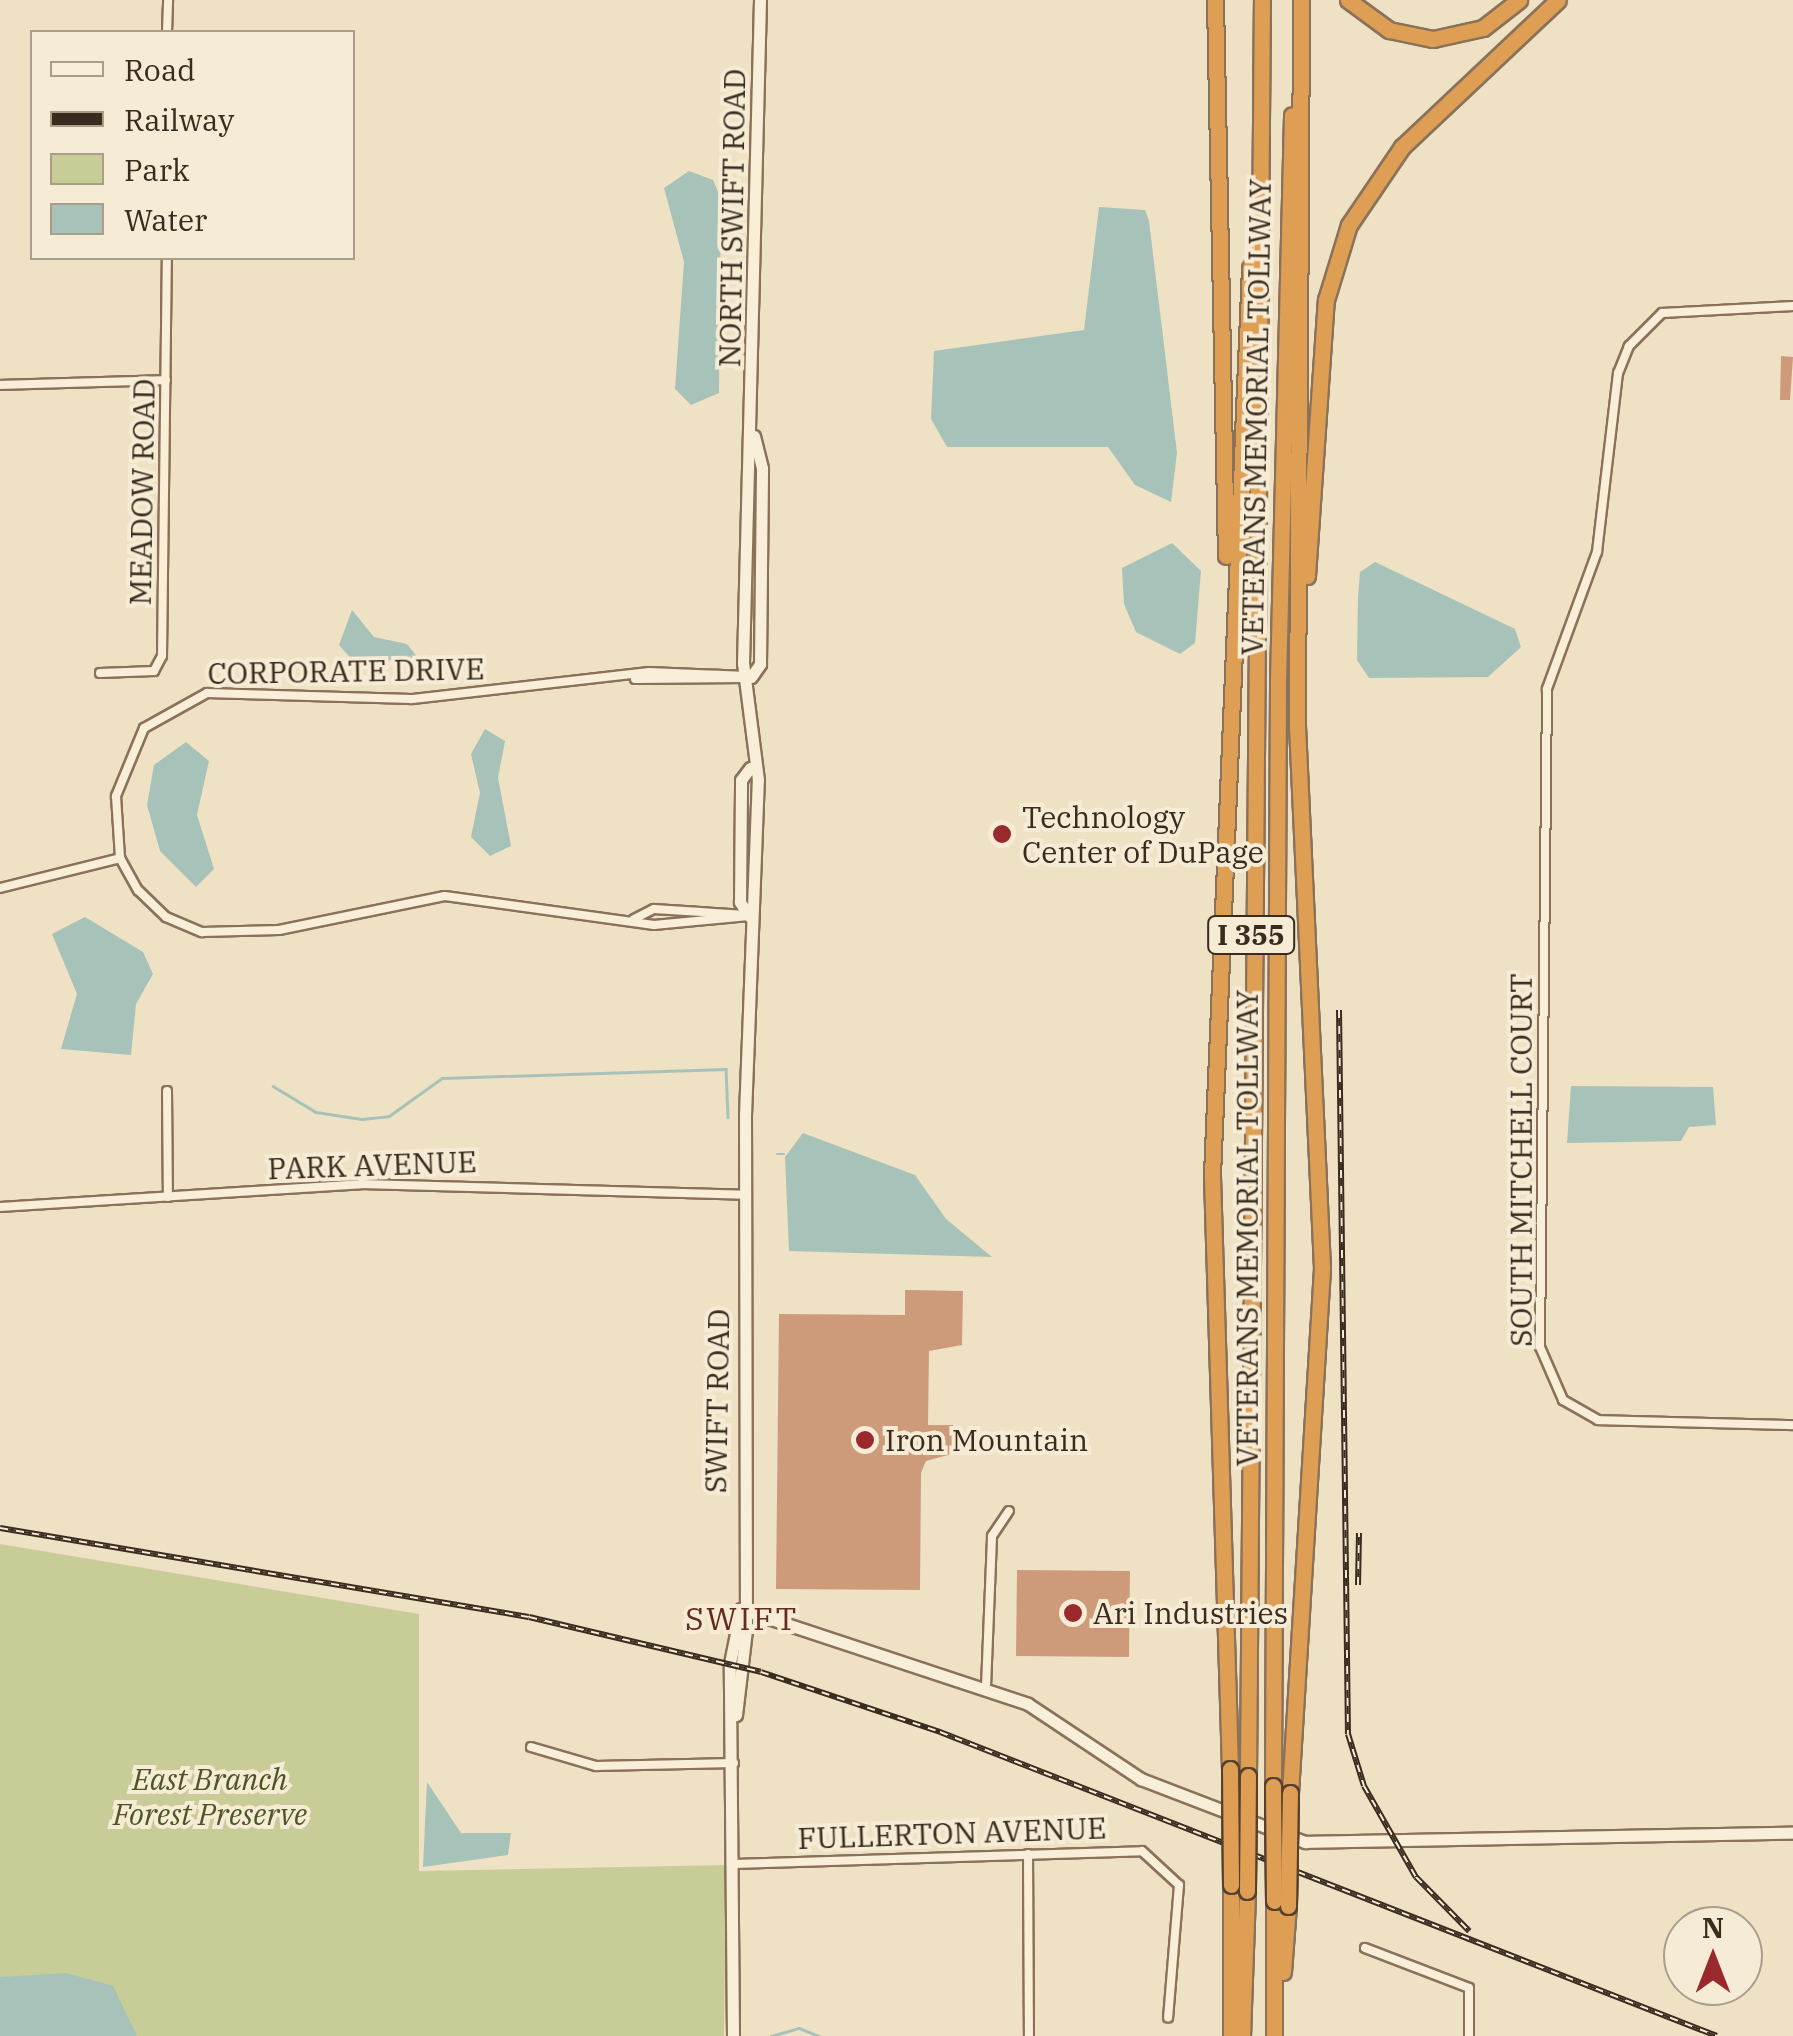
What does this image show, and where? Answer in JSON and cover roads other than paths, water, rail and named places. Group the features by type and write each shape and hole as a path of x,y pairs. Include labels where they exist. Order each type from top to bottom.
{"highway":[{"path":"1216,0 1230,682"},
{"name":"VETERANS MEMORIAL TOLLWAY","path":"1242,2036 1239,1888 1248,1776 1262,0"},
{"path":"1281,1903 1322,1268 1297,725 1299,0"},
{"name":"VETERANS MEMORIAL TOLLWAY","path":"1275,2036 1281,1903 1273,1786 1278,641 1299,0"},
{"path":"1348,0 1389,30 1433,39 1483,28 1519,0"},
{"path":"1297,725 1321,347 1339,249 1402,146 1558,0"},
{"path":"1232,2036 1239,1888 1230,1769 1212,1175 1230,682 1261,94"}],"street":[{"path":"168,0 168,30"},
{"name":"NORTH SWIFT ROAD","path":"748,916 740,902 741,798 750,768 751,678 760,664 762,446 754,436 760,0"},
{"name":"MEADOW ROAD","path":"100,672 154,671 162,656 167,260"},
{"name":"SOUTH MITCHELL COURT","path":"1793,306 1662,313 1624,355 1597,552 1550,675 1546,740 1545,1368 1563,1400 1598,1420 1793,1426"},
{"path":"0,385 166,380"},
{"name":"CORPORATE DRIVE","path":"120,858 126,755 156,716 192,697 412,699 730,670 751,678"},
{"name":"CORPORATE DRIVE","path":"635,679 751,678"},
{"path":"0,888 120,858 166,916 217,935 446,896 634,918 748,916"},
{"path":"634,918 654,909 729,907 748,916"},
{"name":"SWIFT ROAD","path":"734,2036 736,1715 731,1628 741,1609 748,916"},
{"path":"167,1091 168,1197"},
{"name":"PARK AVENUE","path":"0,1207 466,1183 745,1195"},
{"path":"986,1688 992,1536 1009,1511"},
{"path":"741,1609 986,1688 1052,1716 1141,1779 1305,1842 1350,1847 1793,1833"},
{"path":"531,1747 596,1766 735,1763"},
{"name":"FULLERTON AVENUE","path":"734,1864 1134,1850 1168,1866 1179,1884 1168,2018"},
{"path":"1028,1854 1029,2036"},
{"path":"1365,1948 1470,1988 1469,2036"}],"water":[{"path":"689,171 713,180 721,199 719,393 691,405 675,389 684,262 664,188"},
{"path":"1099,207 1145,210 1149,221 1177,453 1171,502 1135,485 1108,447 947,447 931,419 934,351 1084,330"},
{"path":"1172,543 1201,571 1195,643 1180,654 1136,632 1124,604 1122,568"},
{"path":"1375,562 1515,629 1521,647 1488,677 1369,678 1357,660 1358,597 1360,572"},
{"path":"352,610 374,637 407,644 418,658 355,663 339,645"},
{"path":"485,729 505,741 498,778 511,846 490,856 471,837 480,793 471,754"},
{"path":"186,742 209,761 197,815 214,869 196,887 160,851 147,805 154,765"},
{"path":"85,917 143,952 153,974 136,1004 131,1055 61,1049 77,994 52,934"},
{"path":"1571,1086 1713,1087 1716,1125 1689,1127 1681,1141 1567,1143"},
{"path":"803,1133 915,1175 946,1219 992,1257 789,1251 785,1157"},
{"path":"427,1782 461,1833 511,1833 508,1855 423,1867"},
{"path":"66,1973 113,1986 137,2036 0,2036 0,1977"}],"waterway":[{"path":"273,1086 316,1112 362,1119 389,1116 442,1078 726,1069 728,1117"},
{"path":"777,1154 784,1154"},
{"path":"771,2036 799,2028 819,2036"}],"railway":[{"path":"1339,1010 1348,1734 1364,1786 1416,1877 1469,1931"},
{"path":"0,1528 529,1617 761,1672 940,1732 1717,2036"},
{"path":"1358,1585 1359,1533"}],"place":[{"name":"Technology Center of DuPage","path":"1002,834"},
{"name":"Iron Mountain","path":"865,1440"},
{"name":"Ari Industries","path":"1073,1613"}],"district":[{"name":"SWIFT","path":"742,1618"}],"park label":[{"name":"East Branch Forest Preserve","path":"210,1796"}]}
